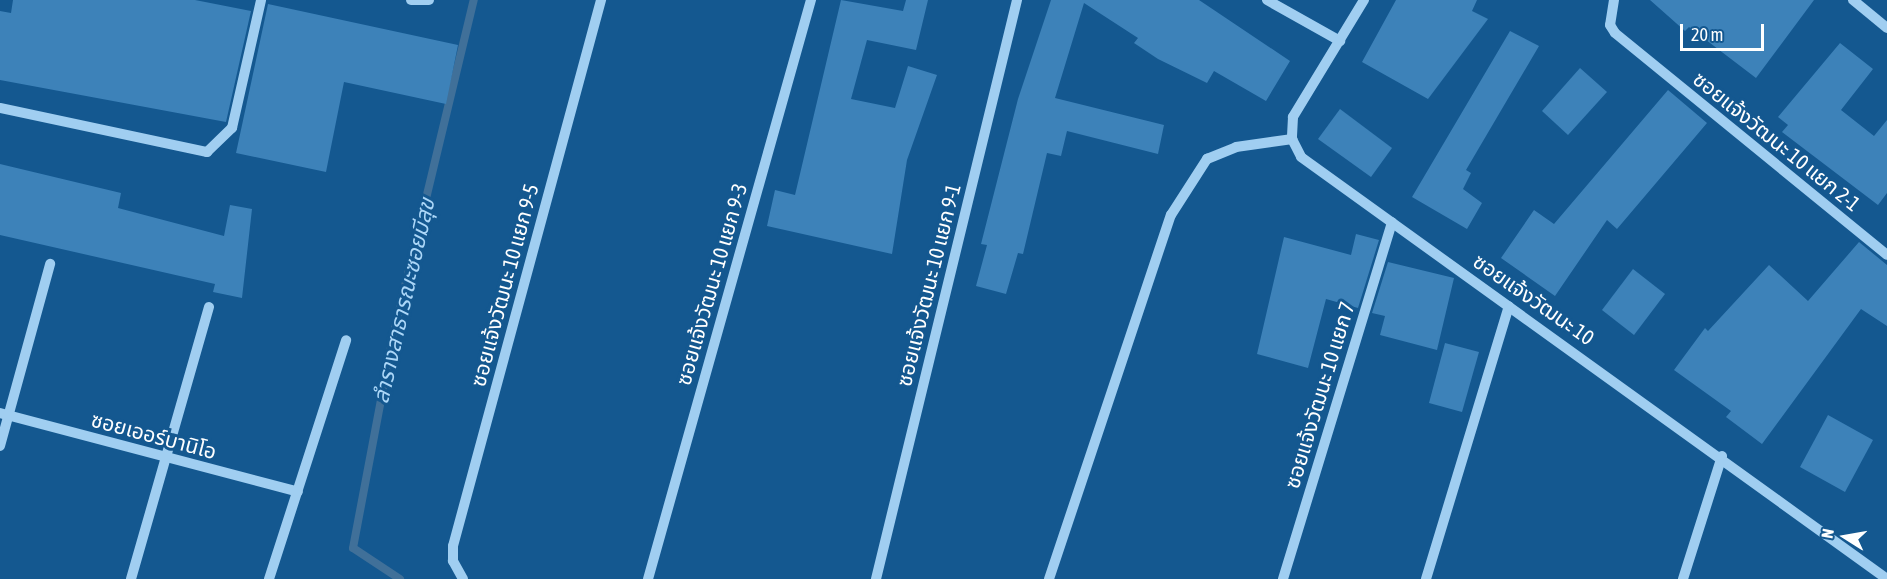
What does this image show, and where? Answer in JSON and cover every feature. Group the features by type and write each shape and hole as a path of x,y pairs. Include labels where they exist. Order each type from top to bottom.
{"street":[{"path":"0,108 207,152 232,128 261,0"},
{"path":"411,0 429,0"},
{"name":"ซอยแจ้งวัฒนะ 10 แยก 9-5","path":"463,579 453,561 453,546 601,0"},
{"name":"ซอยแจ้งวัฒนะ 10 แยก 9-3","path":"648,579 811,0"},
{"name":"ซอยแจ้งวัฒนะ 10 แยก 9-1","path":"876,579 1017,0"},
{"path":"1267,0 1340,41"},
{"path":"1049,579 1171,215 1208,159 1236,147 1292,139 1293,117 1364,0"},
{"name":"ซอยแจ้งวัฒนะ 10 แยก 2-1","path":"1614,0 1610,25 1615,33 1887,255"},
{"path":"1853,0 1887,28"},
{"name":"ซอยแจ้งวัฒนะ 10","path":"1292,139 1301,157 1722,456 1887,579"},
{"name":"ซอยแจ้งวัฒนะ 10 แยก 7","path":"1283,579 1392,222"},
{"path":"0,446 4,414 50,264"},
{"path":"1426,579 1509,306"},
{"path":"131,579 209,307"},
{"path":"269,579 346,340"},
{"name":"ซอยเออร์บานิโอ","path":"4,414 298,492"},
{"path":"1683,579 1722,456"}],"building":[{"path":"13,0 195,0 251,11 226,122 0,80 0,11 11,13"},
{"path":"841,0 903,11 906,0 928,0 916,50 867,40 851,99 895,108 908,66 937,75 907,160 892,254 767,226 775,190 795,195"},
{"path":"1051,0 1199,0 1290,61 1266,101 1214,71 1207,83 1158,59 1134,43 1138,38 1084,3 1055,98 1164,125 1158,154 1067,131 1061,156 1047,153 1023,254 1018,253 1006,294 976,286 987,245 981,244 1018,99"},
{"path":"1396,0 1477,0 1472,11 1488,19 1428,99 1362,62"},
{"path":"1650,0 1814,0 1756,78 1689,27 1685,31"},
{"path":"268,4 458,45 446,104 344,82 326,172 236,153"},
{"path":"1510,31 1539,46 1466,170 1471,173 1463,189 1482,203 1467,229 1412,197"},
{"path":"1840,43 1873,69 1841,110 1874,136 1887,120 1887,193 1878,205 1782,132 1788,125 1778,117"},
{"path":"1580,68 1607,92 1568,135 1542,111"},
{"path":"1668,90 1707,123 1617,229 1607,220 1555,296 1501,258 1534,210 1554,224"},
{"path":"1340,109 1392,148 1371,177 1318,139"},
{"path":"0,164 121,193 118,208 224,236 230,205 252,209 242,298 213,292 215,284 0,235"},
{"path":"1356,234 1379,240 1358,308 1326,299 1308,368 1257,354 1284,237 1351,255"},
{"path":"1859,242 1887,265 1887,326 1861,309 1762,444 1726,417 1731,411 1674,370 1705,328 1708,331 1769,265 1808,301"},
{"path":"1388,262 1454,278 1437,350 1380,335 1385,316 1372,313"},
{"path":"1633,269 1665,294 1634,335 1602,310"},
{"path":"1445,343 1479,352 1462,412 1429,403"},
{"path":"1828,415 1873,440 1845,492 1800,467"}],"waterway":[{"name":"ลำรางสาธารณะซอยมีสุข","path":"400,579 353,548 394,332 474,0"}]}
